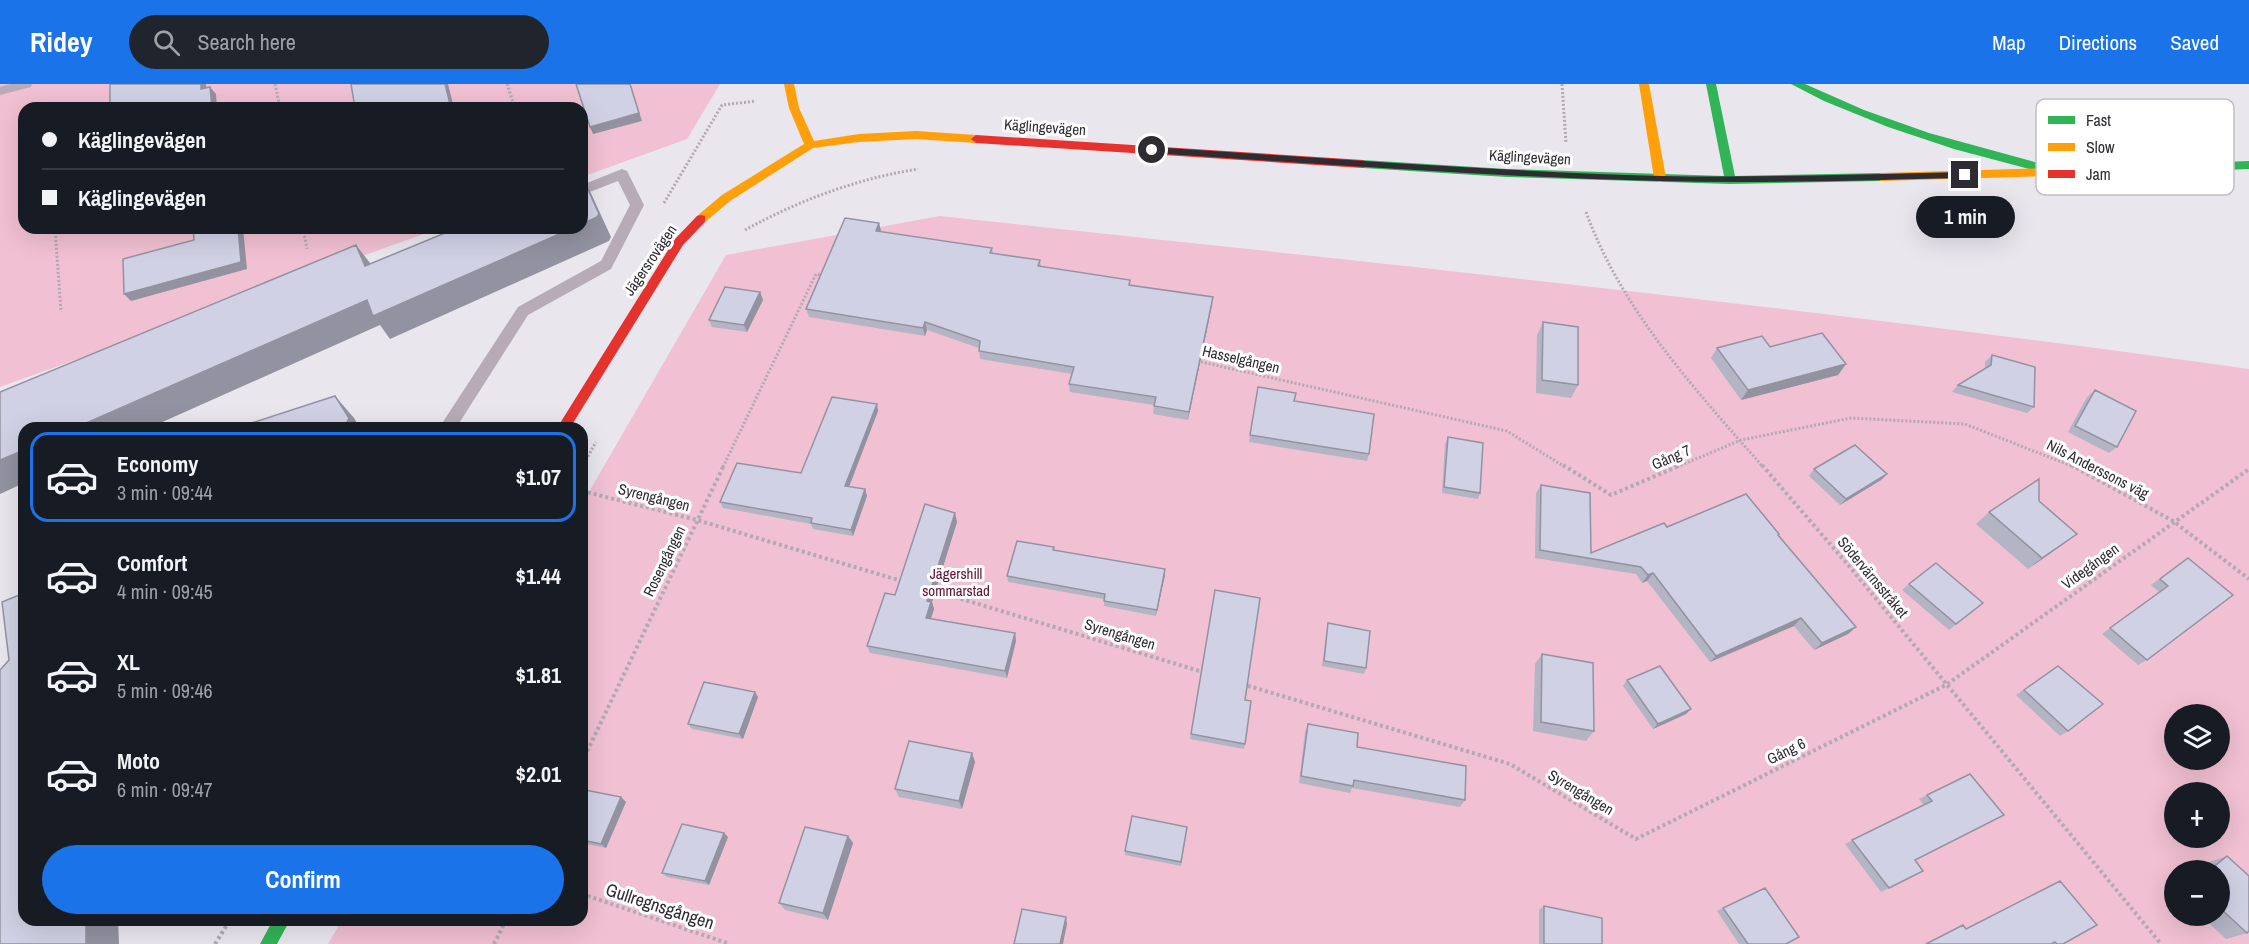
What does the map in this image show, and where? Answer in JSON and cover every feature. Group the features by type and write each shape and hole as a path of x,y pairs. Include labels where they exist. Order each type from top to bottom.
{"main road":[{"path":"1644,84 1660,178"},
{"path":"1711,84 1730,180"},
{"path":"1796,84 1835,105 1907,133 1936,143 2036,167"},
{"path":"790,90 798,122 810,145"},
{"name":"Käglingevägen","path":"810,145 858,138 916,135 1507,173 1730,180 2036,174"},
{"name":"Jägersrovägen","path":"567,422 679,242 726,198 810,145"},
{"name":"Käglingevägen","path":"2234,166 2249,165"},
{"path":"268,944 278,926"}],"lane":[{"path":"0,91 26,84"},
{"path":"451,422 523,311 606,265 637,205 622,174 588,188"}],"path":[{"path":"275,84 279,102"},
{"path":"507,84 513,102"},
{"path":"1562,84 1566,146"},
{"path":"663,205 722,105 790,90"},
{"path":"741,233 812,195 857,180 927,169"},
{"name":"Södervärnsstråket","path":"1586,212 1598,245 1636,313 1704,399 1849,566 2162,944"},
{"path":"55,234 61,312"},
{"path":"304,234 307,249"},
{"name":"Rosengången","path":"588,749 816,274 828,277"},
{"name":"Hasselgången","path":"1196,361 1507,431 1611,495"},
{"name":"Nils Anderssons väg","path":"1741,440 1851,418 1965,424 2061,460 2173,521 2249,579"},
{"path":"588,456 599,437"},
{"name":"Gång 7","path":"1611,495 1741,440"},
{"name":"Videgången","path":"1946,685 2249,469"},
{"name":"Syrengången","path":"588,493 697,520 915,585"},
{"name":"Syrengången","path":"926,589 1212,675"},
{"name":"Syrengången","path":"1235,681 1510,764 1636,839"},
{"name":"Gång 6","path":"1636,839 1946,685"},
{"name":"Gullregnsgången","path":"588,896 730,944"},
{"path":"215,944 226,926"},
{"path":"494,944 503,926"}],"green space":[{"path":"0,84 720,84 687,139 588,175 588,102 18,102 18,234 423,234 0,387"},
{"name":"Jägershill sommarstad","path":"940,216 1759,306 2249,369 2249,944 328,944 338,926 588,926 588,494 726,255"}],"building":[{"path":"110,84 201,84 201,89 210,87 211,102 110,102"},
{"path":"351,84 445,84 450,102 354,102"},
{"path":"576,84 630,84 639,113 590,127 588,102 582,102"},
{"path":"588,189 599,214 588,221"},
{"path":"845,218 879,223 876,231 992,248 990,253 1040,260 1038,266 1130,280 1129,285 1213,297 1189,412 1154,406 1156,397 1069,384 1074,367 979,351 980,341 925,322 923,328 806,309"},
{"path":"194,234 239,234 241,262 124,294 123,259 194,240"},
{"path":"442,234 559,234 373,316 367,300 89,422 18,422 18,452 0,460 0,392 356,245 365,266"},
{"path":"725,287 760,292 744,325 709,320"},
{"path":"1543,322 1578,327 1578,385 1542,380"},
{"path":"1822,333 1846,364 1748,390 1717,348 1762,336 1770,347"},
{"path":"1992,355 2035,367 2034,407 1958,385 1991,365"},
{"path":"1258,387 1296,393 1294,401 1374,414 1369,454 1250,435"},
{"path":"2095,390 2136,411 2117,447 2075,426"},
{"path":"335,396 349,418 347,422 255,422"},
{"path":"832,397 877,404 845,486 865,489 851,530 811,523 812,518 720,502 737,463 801,473"},
{"path":"1448,437 1483,443 1480,493 1444,487"},
{"path":"1855,445 1887,474 1846,499 1814,469"},
{"path":"2039,479 2039,501 2077,534 2042,558 1989,512"},
{"path":"1541,485 1590,493 1591,553 1664,523 1667,527 1746,494 1856,627 1822,643 1801,618 1716,656 1653,573 1648,575 1641,567 1540,550"},
{"path":"925,504 955,513 927,601 931,602 926,618 1015,633 1005,671 867,646 885,593 895,595"},
{"path":"1017,541 1054,547 1053,550 1165,569 1157,610 1104,601 1105,594 1007,576"},
{"path":"2188,558 2233,595 2147,660 2110,628 2168,586 2160,579"},
{"path":"1936,563 1983,603 1956,624 1909,584"},
{"path":"1215,590 1260,598 1245,700 1251,701 1245,744 1191,734"},
{"path":"18,595 18,926 86,926 86,944 0,944 0,670 9,660 2,602"},
{"path":"1328,623 1370,631 1366,668 1324,661"},
{"path":"1542,654 1593,663 1594,731 1541,722"},
{"path":"1660,666 1691,709 1658,724 1627,680"},
{"path":"2058,666 2103,704 2068,731 2024,690"},
{"path":"704,682 755,692 739,734 688,724"},
{"path":"1308,724 1358,733 1357,747 1466,766 1465,800 1354,780 1353,786 1301,776"},
{"path":"909,741 972,753 959,801 895,789"},
{"path":"1970,774 2004,815 1915,860 1923,871 1889,888 1852,840 1932,801 1927,795"},
{"path":"588,791 621,797 601,844 588,841"},
{"path":"1132,816 1187,827 1181,862 1125,851"},
{"path":"682,824 724,833 705,881 662,873"},
{"path":"805,827 848,836 823,913 779,903"},
{"path":"2227,856 2249,876 2249,931 2247,933 2230,917 2230,860 2222,860"},
{"path":"2060,881 2097,925 2063,944 2055,942 2051,944 1926,944 1963,925 1966,929"},
{"path":"1765,888 1799,937 1786,944 1748,944 1723,908"},
{"path":"1544,906 1602,918 1602,944 1544,944"},
{"path":"1022,909 1066,917 1060,944 1014,944"}],"traffic: fast":[{"path":"1711,84 1730,180"},
{"path":"1796,84 1892,125 2036,167"},
{"path":"1363,164 1507,173 1730,180 1881,177"},
{"path":"2234,166 2249,165"},
{"path":"268,944 278,926"}],"traffic: slow":[{"path":"789,84 794,108 810,145"},
{"path":"1644,84 1660,178"},
{"path":"701,219 726,198 810,145 859,138 916,135 976,139"},
{"path":"1881,177 2036,172"}],"traffic: jam":[{"path":"976,139 1363,164"},
{"path":"567,422 679,242 701,219"}],"route":[{"path":"1152,150 1507,173 1660,178 1730,180 1965,175"}]}
